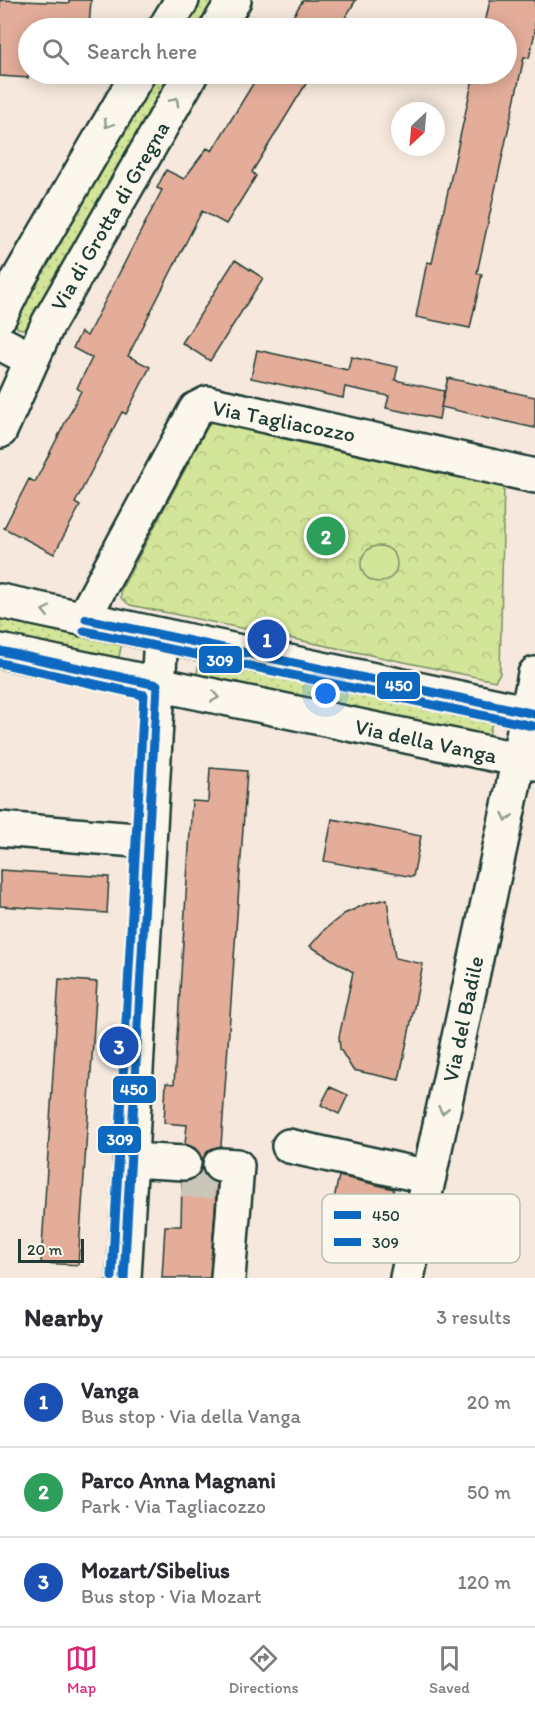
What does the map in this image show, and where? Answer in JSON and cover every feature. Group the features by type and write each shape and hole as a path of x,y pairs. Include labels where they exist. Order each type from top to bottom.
{"street":[{"path":"171,18 182,0"},
{"path":"224,18 234,0"},
{"path":"0,316 18,280 132,84"},
{"name":"Via di Grotta di Gregna","path":"0,431 31,359 81,264 185,84"},
{"path":"0,343 31,359"},
{"name":"Via Tagliacozzo","path":"83,618 196,409 208,403 535,476"},
{"path":"0,601 531,713"},
{"path":"124,1278 161,636"},
{"name":"Via della Vanga","path":"0,651 527,761"},
{"name":"Via del Badile","path":"425,1194 527,761 535,674"},
{"path":"0,830 148,841"},
{"path":"289,1146 429,1177"},
{"path":"130,1168 183,1172"},
{"path":"228,1175 228,1278"},
{"name":"Via del Badile","path":"407,1278 410,1263"}],"green space":[{"path":"198,0 210,0 214,6 207,18 186,18"},
{"path":"148,84 170,84 32,325 27,330 18,328 14,322 17,310"},
{"path":"214,415 504,482 500,673 495,681 130,605 121,598 121,590"},
{"path":"379,546 392,551 397,564 392,577 379,582 366,577 361,564 366,551"},
{"path":"0,617 122,643 118,661 0,635"},
{"path":"200,656 493,718 488,740 196,678"}],"building":[{"path":"0,0 69,3 69,0 91,0 90,18 18,18 18,77 0,76"},
{"path":"303,0 356,0 345,18 292,18"},
{"path":"490,0 535,0 535,32 529,58 524,57 477,273 482,274 470,328 416,317 427,262 432,263 472,84 517,84 517,18 486,18"},
{"path":"253,84 306,84 252,172 256,176 226,224 202,211 128,356 150,367 126,414 122,412 75,503 80,506 54,554 4,528 29,479 35,482 81,391 77,388 92,358 73,348 81,332 87,336 162,190 157,188 166,170 184,179 207,148 212,151"},
{"path":"235,260 263,278 210,361 182,343"},
{"path":"257,350 348,370 351,357 398,367 395,380 444,391 439,419 386,408 389,396 345,387 343,398 251,378"},
{"path":"448,378 535,397 535,428 441,407"},
{"path":"210,768 247,771 221,1146 211,1149 202,1161 195,1148 185,1144 187,1125 164,1123 166,1083 174,1084 192,801 208,802"},
{"path":"332,819 421,836 413,877 324,861"},
{"path":"0,870 109,877 107,913 0,906"},
{"path":"387,899 395,958 423,964 399,1080 353,1070 340,1049 339,1037 353,972 310,946 325,929 344,914 366,904"},
{"path":"59,979 97,982 78,1265 41,1263"},
{"path":"330,1087 348,1095 339,1114 321,1105"},
{"path":"202,1167 209,1180 217,1183 210,1278 162,1278 165,1226 181,1226 182,1182 193,1179"},
{"path":"339,1176 394,1189 393,1194 335,1194"}],"tunnel":[{"path":"182,1180 219,1183"}],"transit line":[{"name":"450","path":"86,619 535,714"},
{"name":"309","path":"84,631 533,726"},
{"name":"450","path":"0,651 157,685 124,1278"},
{"name":"309","path":"0,663 144,695 112,1277"}],"place":[{"name":"Parco Anna Magnani","path":"326,536"},
{"name":"Vanga","path":"267,639"},
{"name":"Mozart/Sibelius","path":"119,1046"}]}
